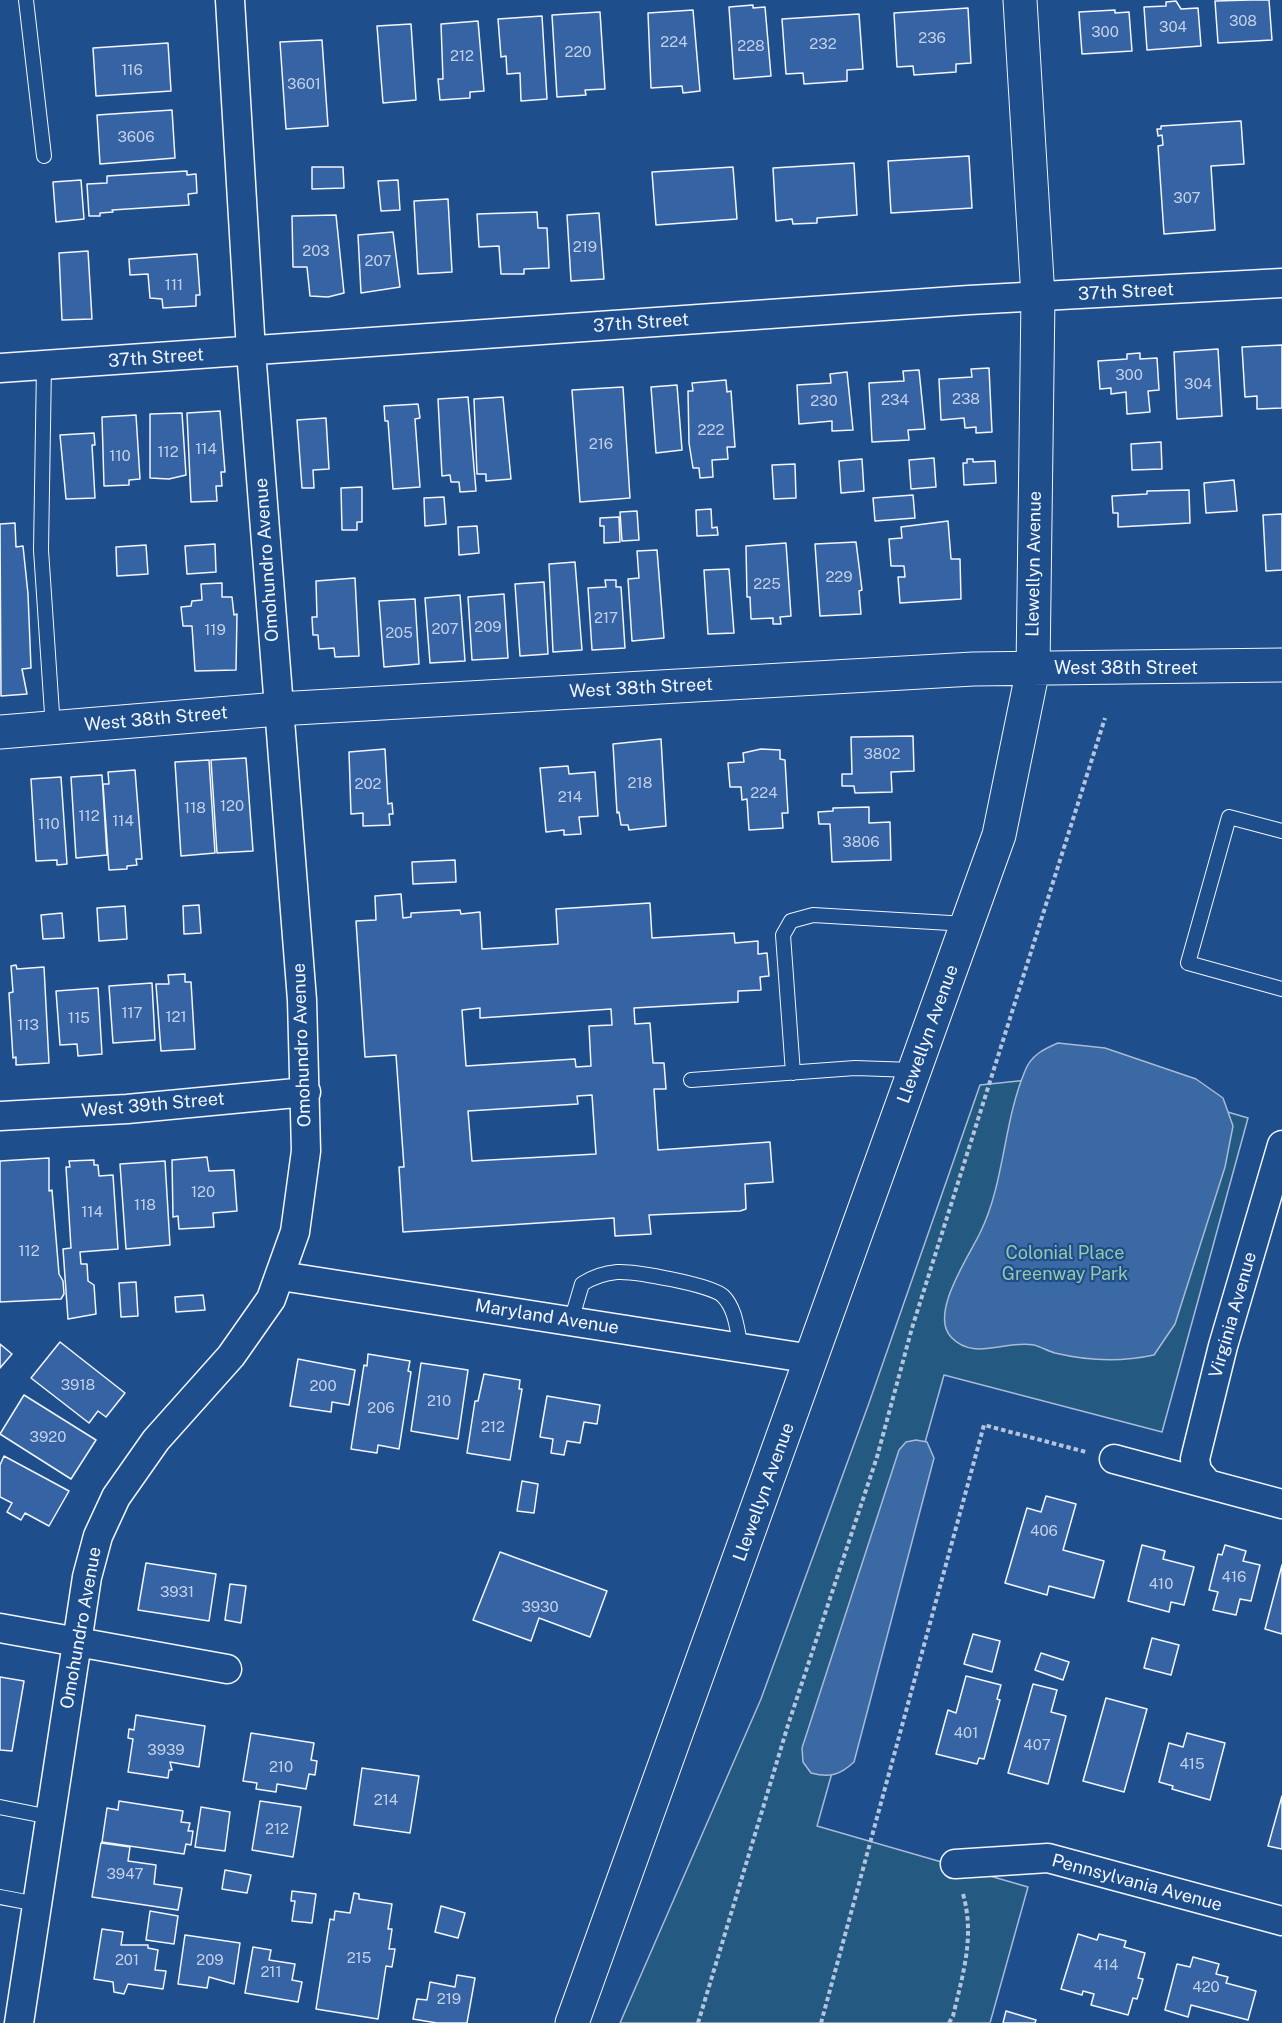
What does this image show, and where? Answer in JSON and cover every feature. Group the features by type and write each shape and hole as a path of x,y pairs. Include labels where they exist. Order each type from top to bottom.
{"street":[{"name":"Omohundro Avenue","path":"19,2023 87,1577 98,1536 116,1497 156,1440 231,1356 271,1299 295,1232 306,1151 302,1000 251,351 230,0"},
{"name":"Llewellyn Avenue","path":"572,2023 999,835 1033,669 1038,297 1020,0"},
{"name":"37th Street","path":"0,368 1038,297 1282,283"},
{"name":"West 38th Street","path":"0,732 278,709 961,669 1282,665"},
{"name":"West 39th Street","path":"0,1116 127,1109 306,1092"},
{"name":"Virginia Avenue","path":"1207,1483 1197,1471 1195,1459 1223,1346 1282,1145"},
{"name":"Maryland Avenue","path":"281,1276 812,1359"},
{"path":"1114,1459 1282,1504"},
{"path":"0,1628 227,1669"},
{"name":"Pennsylvania Avenue","path":"955,1864 1047,1858 1282,1921"}],"lane":[{"path":"26,0 44,156"},
{"path":"44,365 41,550 53,728"},
{"path":"1282,831 1229,817 1188,963 1282,989"},
{"path":"793,1073 783,935 791,921 813,915 967,924"},
{"path":"691,1080 855,1068 915,1070"},
{"path":"571,1321 582,1284 597,1276 618,1272 707,1286 722,1295 732,1307 741,1347"},
{"path":"0,1807 50,1817"},
{"path":"0,1897 37,1904"}],"path":[{"path":"698,2023 784,1736 876,1457 912,1328 1105,718"},
{"path":"822,2023 984,1425 1114,1459"},
{"path":"949,2023 953,2016 966,1962 969,1917 955,1864"}],"green space":[{"name":"Colonial Place Greenway Park","path":"1095,1073 1248,1118 1162,1432 944,1375 817,1826 1028,1887 990,2023 620,2023 761,1699 869,1403 980,1085"}],"shaded area":[{"path":"1058,1043 1105,1048 1196,1079 1223,1098 1233,1126 1225,1167 1175,1324 1154,1355 1105,1360 1067,1356 1024,1344 970,1348 951,1337 945,1327 945,1314 953,1285 988,1214 1012,1111 1025,1071 1034,1057"},
{"path":"916,1440 927,1442 934,1458 854,1762 834,1774 811,1773 803,1762 802,1748 899,1450 906,1442"}],"building":[{"path":"1269,0 1272,40 1218,43 1215,1"},
{"path":"1176,1 1181,9 1198,8 1201,46 1147,50 1144,7 1166,6 1166,2"},
{"path":"753,5 753,8 765,7 771,76 734,79 729,7"},
{"path":"968,8 971,63 956,64 956,72 914,75 913,66 897,67 894,13"},
{"path":"693,10 700,91 683,93 682,86 651,88 648,13"},
{"path":"1115,10 1115,13 1129,12 1132,51 1082,54 1079,12"},
{"path":"600,12 605,89 585,90 586,95 557,97 552,15"},
{"path":"859,14 863,69 847,70 847,81 804,84 803,73 786,74 782,19"},
{"path":"542,16 547,99 521,101 520,73 507,74 506,56 501,57 498,19"},
{"path":"478,21 484,91 470,92 470,98 440,100 438,79 443,79 441,24"},
{"path":"411,24 416,100 383,103 377,26"},
{"path":"322,40 328,126 286,129 280,42"},
{"path":"168,43 171,91 96,96 93,48"},
{"path":"172,110 175,158 100,164 97,115"},
{"path":"1241,121 1244,164 1211,166 1215,230 1164,234 1158,146 1163,145 1162,135 1158,136 1157,129 1161,129 1161,126"},
{"path":"969,156 972,208 891,213 888,161"},
{"path":"854,163 857,215 817,218 817,223 793,224 792,219 776,221 773,168"},
{"path":"312,167 343,167 344,188 312,189"},
{"path":"733,167 737,219 656,225 652,172"},
{"path":"187,171 187,175 196,174 197,193 188,194 189,205 112,210 113,212 100,213 100,216 89,216 87,184 107,183 107,176"},
{"path":"81,180 84,219 56,222 53,182"},
{"path":"398,180 400,210 381,211 378,181"},
{"path":"448,199 452,272 418,274 414,201"},
{"path":"537,212 538,228 547,228 549,268 524,269 524,274 501,274 499,246 479,247 477,214"},
{"path":"599,213 604,279 571,281 567,215"},
{"path":"336,215 344,293 328,297 310,296 307,267 293,267 292,216"},
{"path":"393,232 400,287 361,293 358,235"},
{"path":"88,251 92,319 62,320 59,253"},
{"path":"197,254 200,295 196,295 196,306 163,308 162,299 150,298 148,274 130,275 129,259"},
{"path":"1282,345 1282,408 1257,409 1257,396 1245,397 1242,347"},
{"path":"1218,349 1222,416 1177,419 1174,352"},
{"path":"1140,353 1140,359 1157,358 1159,390 1148,391 1150,412 1127,414 1126,392 1111,394 1111,388 1100,389 1098,361 1127,359 1127,354"},
{"path":"989,368 992,432 976,433 976,427 965,428 964,418 941,420 939,379 972,377 971,369"},
{"path":"919,370 925,429 908,430 909,440 872,442 869,383 904,381 903,371"},
{"path":"847,372 853,430 832,431 832,421 799,424 797,385 831,383 830,374"},
{"path":"726,380 727,392 731,391 735,447 727,447 728,459 712,460 713,477 700,478 699,468 693,468 689,443 688,391 693,391 692,383"},
{"path":"677,385 682,450 656,453 651,387"},
{"path":"623,387 630,498 580,502 572,390"},
{"path":"468,397 476,491 460,492 459,482 451,482 450,475 442,476 438,399"},
{"path":"503,397 511,479 486,481 486,474 477,474 474,399"},
{"path":"418,404 420,418 415,419 420,487 393,489 388,421 385,421 384,406"},
{"path":"220,411 225,472 221,472 222,486 216,486 217,501 191,502 187,413"},
{"path":"182,413 186,475 169,479 150,478 150,414"},
{"path":"136,415 140,479 129,480 129,485 104,486 102,417"},
{"path":"326,418 329,469 313,470 314,488 302,488 297,420"},
{"path":"94,433 95,445 92,445 95,498 66,499 60,435"},
{"path":"1161,442 1162,469 1132,470 1131,444"},
{"path":"934,458 936,487 911,489 909,460"},
{"path":"862,459 864,491 841,493 839,461"},
{"path":"967,459 973,459 973,462 995,461 996,483 964,485 963,463 967,463"},
{"path":"795,464 796,498 774,499 772,465"},
{"path":"1234,480 1237,511 1206,513 1204,483"},
{"path":"362,487 362,522 357,522 357,530 342,530 341,488"},
{"path":"1189,490 1190,523 1118,527 1118,513 1113,513 1112,496 1147,494 1147,491"},
{"path":"913,495 915,518 875,521 873,498"},
{"path":"444,497 446,524 425,526 424,498"},
{"path":"711,509 712,528 717,527 718,535 697,536 696,510"},
{"path":"637,511 639,540 622,541 620,512"},
{"path":"1282,514 1282,570 1266,571 1263,515"},
{"path":"619,517 620,542 604,543 604,526 600,526 600,518"},
{"path":"948,521 951,559 960,559 961,599 900,603 898,577 905,577 904,566 891,566 889,539 902,538 901,527"},
{"path":"15,523 16,547 23,546 28,594 31,668 22,669 27,694 1,696 0,524"},
{"path":"477,526 479,553 459,555 458,527"},
{"path":"856,542 862,590 859,591 861,614 820,616 815,544"},
{"path":"786,543 791,616 780,617 781,624 773,624 773,618 751,619 750,597 747,597 746,546"},
{"path":"215,544 216,572 187,574 185,546"},
{"path":"146,545 148,574 117,576 116,547"},
{"path":"657,550 664,638 632,641 628,579 639,578 637,551"},
{"path":"575,562 582,650 553,652 549,564"},
{"path":"729,569 734,633 708,634 704,570"},
{"path":"355,578 359,656 335,657 334,648 319,649 318,635 313,635 312,617 317,617 316,581"},
{"path":"605,580 616,580 616,587 621,587 625,648 592,650 588,588 606,587"},
{"path":"544,582 548,654 520,656 515,584"},
{"path":"222,583 222,597 232,597 234,615 237,614 236,670 195,671 192,626 183,626 181,607 191,606 192,601 202,600 201,584"},
{"path":"504,594 508,658 472,660 468,597"},
{"path":"460,595 465,661 430,663 425,598"},
{"path":"415,599 419,664 384,667 379,601"},
{"path":"913,736 914,771 891,772 892,792 855,793 854,786 842,786 842,774 852,774 851,737"},
{"path":"661,739 666,826 629,830 628,825 621,825 619,812 617,813 613,744"},
{"path":"385,749 388,804 392,803 393,814 389,814 390,825 363,826 363,813 351,814 349,752"},
{"path":"761,749 780,750 780,759 785,760 788,813 782,813 783,828 749,830 747,799 742,800 741,787 730,787 728,763 744,762 743,753"},
{"path":"246,758 253,851 217,853 211,760"},
{"path":"209,760 215,853 181,856 175,762"},
{"path":"568,766 569,774 595,772 598,816 579,817 581,834 564,835 564,830 546,832 540,768"},
{"path":"135,770 142,859 136,859 137,865 127,866 127,869 109,870 103,784 109,784 108,772"},
{"path":"102,775 107,855 76,858 71,777"},
{"path":"61,777 67,864 57,865 57,860 36,861 31,779"},
{"path":"869,807 869,823 890,822 891,860 832,862 830,824 819,824 818,812 833,811 833,808"},
{"path":"455,860 456,882 413,884 412,862"},
{"path":"401,894 403,918 411,917 411,913 460,910 461,914 480,912 482,949 558,944 556,909 650,903 652,938 734,933 735,943 758,941 758,954 767,953 769,976 760,977 761,990 738,991 738,1002 634,1008 635,1024 650,1023 653,1063 664,1063 666,1089 654,1089 658,1150 770,1142 773,1182 745,1184 746,1209 740,1211 649,1215 651,1234 615,1236 614,1218 403,1232 399,1167 404,1167 396,1055 365,1057 356,921 376,920 375,896","holes":["480,1008 480,1018 611,1009 612,1025 589,1026 591,1066 576,1067 575,1059 466,1066 462,1010","592,1095 596,1154 472,1161 468,1111 578,1104 577,1096"]},
{"path":"199,905 201,933 184,934 183,906"},
{"path":"125,906 127,939 99,941 97,908"},
{"path":"62,913 64,938 43,939 41,915"},
{"path":"16,965 17,969 44,967 49,1063 16,1065 16,1057 13,1058 9,993 13,992 11,966"},
{"path":"185,974 185,982 191,982 195,1049 161,1051 156,984 169,984 168,975"},
{"path":"152,983 155,1040 113,1043 109,986"},
{"path":"98,988 102,1054 78,1056 77,1044 60,1045 56,991"},
{"path":"207,1157 209,1171 234,1170 237,1211 213,1213 214,1227 179,1229 178,1216 173,1217 172,1160"},
{"path":"49,1158 49,1191 52,1190 59,1274 63,1281 64,1294 61,1299 0,1302 0,1161"},
{"path":"94,1160 94,1165 98,1165 99,1176 113,1175 118,1249 80,1252 81,1264 87,1264 88,1281 94,1285 96,1314 68,1319 63,1249 71,1248 66,1167 70,1167 69,1161"},
{"path":"165,1161 170,1245 126,1249 120,1164"},
{"path":"136,1282 138,1316 121,1317 119,1283"},
{"path":"203,1295 205,1310 176,1312 175,1297"},
{"path":"60,1342 125,1393 106,1417 98,1411 89,1423 31,1378"},
{"path":"0,1344 12,1354 0,1368"},
{"path":"368,1354 410,1361 408,1371 411,1372 399,1449 378,1445 377,1453 351,1449 364,1365 367,1366"},
{"path":"298,1359 355,1370 349,1405 332,1402 331,1412 290,1406"},
{"path":"421,1363 468,1370 458,1439 411,1431"},
{"path":"484,1374 520,1380 519,1389 522,1389 510,1460 467,1453 475,1401 478,1401"},
{"path":"24,1395 96,1440 71,1479 0,1434"},
{"path":"547,1396 600,1405 597,1424 584,1422 580,1443 567,1441 564,1455 551,1453 553,1439 540,1437"},
{"path":"4,1456 69,1491 49,1526 25,1513 21,1520 7,1512 12,1503 0,1497 0,1465"},
{"path":"522,1481 538,1484 534,1513 517,1511"},
{"path":"1046,1496 1076,1504 1063,1550 1104,1561 1094,1598 1049,1586 1047,1595 1005,1583 1027,1508 1041,1512"},
{"path":"1142,1545 1165,1551 1163,1559 1194,1567 1184,1605 1171,1602 1169,1612 1128,1601"},
{"path":"1225,1545 1246,1551 1243,1561 1260,1565 1251,1601 1240,1599 1236,1615 1213,1610 1218,1592 1209,1590 1218,1554 1222,1555"},
{"path":"500,1552 607,1591 590,1637 539,1618 531,1641 473,1620"},
{"path":"146,1563 216,1574 209,1621 138,1610"},
{"path":"1282,1565 1282,1634 1265,1629"},
{"path":"230,1584 246,1586 241,1623 225,1620"},
{"path":"973,1634 1000,1641 992,1672 964,1664"},
{"path":"1152,1638 1179,1645 1171,1675 1144,1668"},
{"path":"1041,1653 1069,1662 1063,1680 1035,1670"},
{"path":"966,1676 1001,1685 997,1699 1000,1700 984,1759 979,1758 977,1764 936,1754 948,1710 956,1713"},
{"path":"0,1677 24,1681 12,1751 0,1750"},
{"path":"1033,1684 1057,1690 1051,1712 1066,1716 1048,1784 1008,1773"},
{"path":"1106,1698 1147,1709 1124,1792 1083,1781"},
{"path":"136,1715 205,1726 199,1767 170,1762 172,1770 169,1770 168,1778 128,1772 133,1739 128,1738 129,1729 134,1730"},
{"path":"251,1733 314,1743 311,1760 317,1761 315,1775 309,1774 306,1789 277,1784 276,1792 256,1789 257,1783 243,1781"},
{"path":"1187,1733 1225,1743 1210,1800 1172,1789 1173,1786 1159,1782 1169,1743 1183,1747"},
{"path":"362,1768 419,1776 410,1833 354,1825"},
{"path":"1282,1796 1282,1849 1268,1846"},
{"path":"119,1801 183,1811 181,1822 190,1823 188,1831 193,1831 191,1845 186,1844 184,1854 102,1842 107,1808 118,1810"},
{"path":"260,1801 301,1807 293,1857 252,1850"},
{"path":"201,1807 230,1812 225,1851 195,1847"},
{"path":"101,1843 130,1847 128,1861 156,1865 154,1884 182,1888 178,1910 92,1897"},
{"path":"225,1870 251,1875 247,1893 222,1889"},
{"path":"292,1891 316,1894 312,1923 292,1921 295,1901 291,1901"},
{"path":"354,1893 359,1894 359,1899 392,1904 388,1929 392,1929 389,1949 395,1949 392,1967 386,1966 378,2019 316,2009 330,1919 334,1920 335,1911 350,1913"},
{"path":"441,1906 465,1913 458,1938 435,1932"},
{"path":"150,1911 178,1916 174,1944 146,1940"},
{"path":"102,1929 123,1932 121,1945 148,1945 148,1948 158,1950 155,1970 166,1971 163,1989 128,1984 124,1994 114,1992 113,1982 94,1979"},
{"path":"1078,1934 1097,1940 1099,1934 1126,1941 1124,1947 1145,1953 1138,1978 1143,1979 1137,1999 1133,1998 1128,2015 1091,2005 1094,1994 1083,1991 1082,1995 1061,1989"},
{"path":"185,1935 240,1943 234,1984 209,1977 207,1988 178,1984"},
{"path":"253,1947 271,1950 269,1960 295,1964 292,1980 302,1982 298,2002 245,1993"},
{"path":"1193,1957 1219,1964 1216,1974 1228,1977 1226,1983 1256,1991 1248,2020 1191,2005 1188,2017 1165,2010 1177,1964 1190,1967"},
{"path":"457,1975 475,1978 467,2023 437,2023 413,2019 417,1999 427,2000 430,1982 455,1987"},
{"path":"1006,2011 1036,2020 1035,2023 1003,2023"}]}
